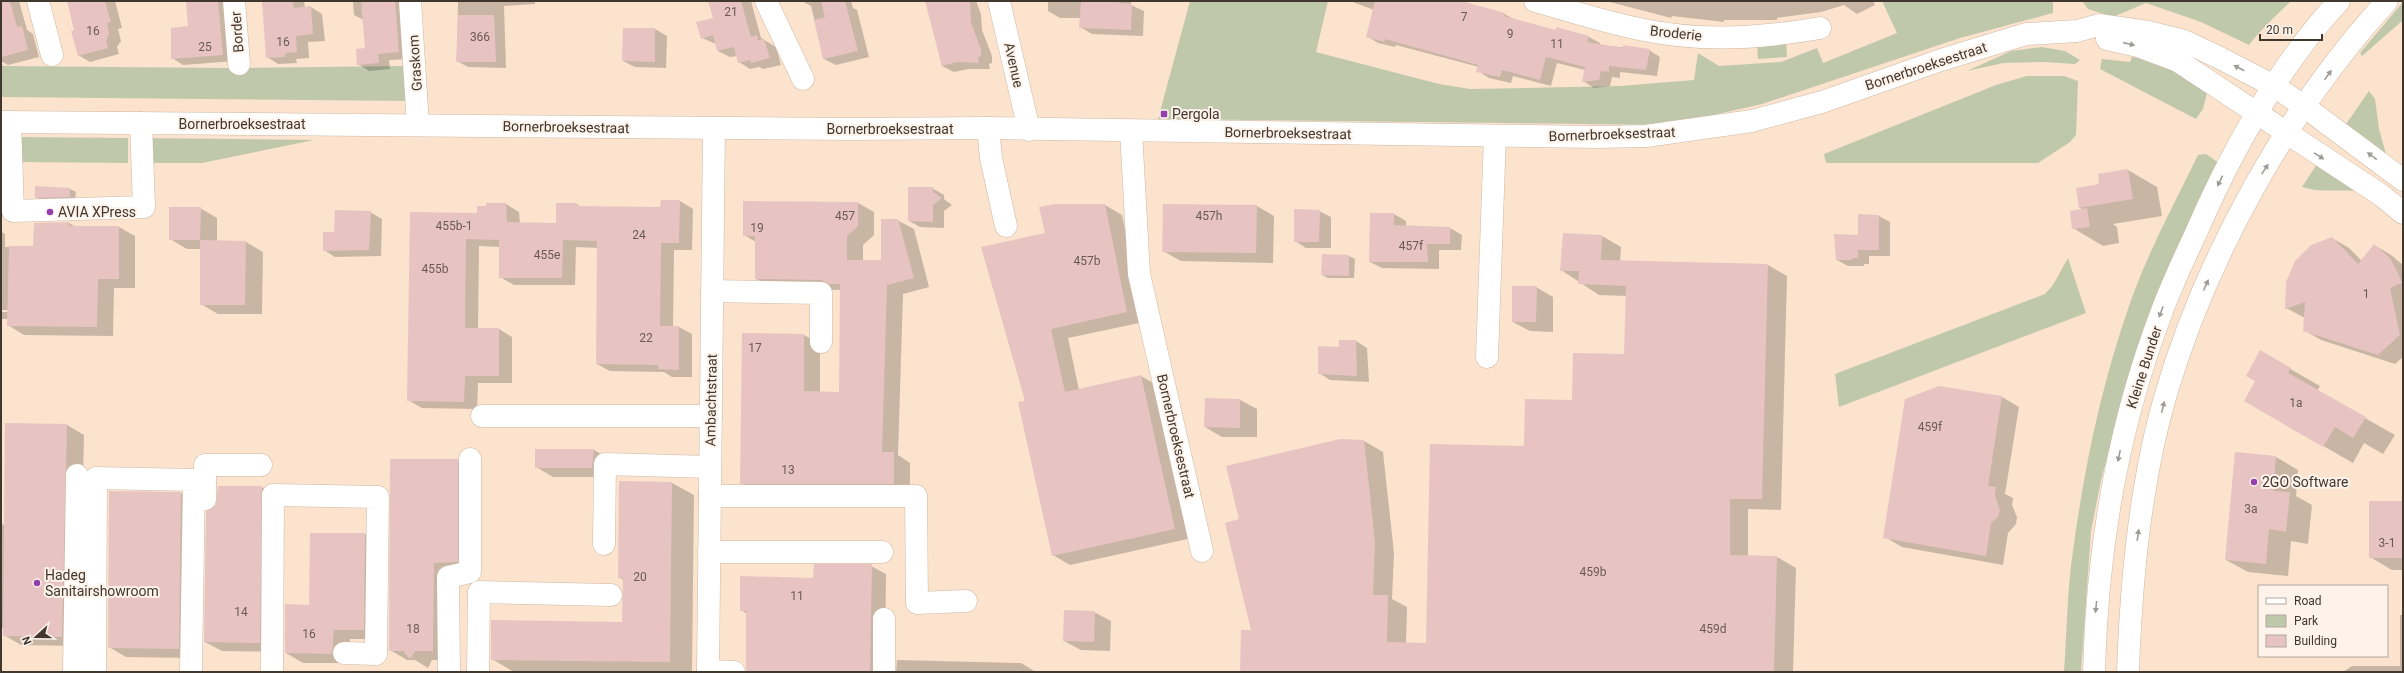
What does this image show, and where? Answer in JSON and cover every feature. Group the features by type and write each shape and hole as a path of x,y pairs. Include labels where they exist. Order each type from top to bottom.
{"street":[{"path":"38,1 52,55"},
{"name":"Border","path":"234,1 239,64"},
{"name":"Graskom","path":"410,1 418,126"},
{"path":"766,1 803,79"},
{"name":"Avenue","path":"999,1 1029,130"},
{"name":"Broderie","path":"1534,1 1644,30 1695,37 1777,34 1820,28"},
{"name":"Kleine Bunder","path":"2094,672 2095,615 2110,499 2127,418 2162,310 2210,200 2255,113 2297,54 2339,1"},
{"name":"Kleine Bunder","path":"2128,672 2137,545 2142,511 2166,395 2195,310 2221,251 2260,175 2305,107 2368,21 2387,1"},
{"name":"Bornerbroeksestraat","path":"6,122 714,128 988,128 1029,130 1495,136 1646,136 1752,121 1822,102 1941,60 2026,34 2077,30 2099,25 2148,32 2184,41 2274,86 2305,107 2403,180"},
{"name":"Bornerbroeksestraat","path":"2077,30 2138,46 2178,61 2232,95 2287,135 2381,195 2403,213"},
{"path":"6,122 13,211 144,207 141,123"},
{"name":"Ambachtstraat","path":"708,671 714,128"},
{"path":"988,128 992,164 1006,226"},
{"name":"Bornerbroeksestraat","path":"1131,131 1139,274 1202,551"},
{"path":"1487,357 1495,136"},
{"path":"712,291 821,293 821,342"},
{"path":"482,416 711,416"},
{"path":"449,672 448,577 470,572 470,459"},
{"path":"604,544 605,464 710,467"},
{"path":"203,672 205,465 261,465"},
{"path":"74,672 77,475"},
{"path":"95,672 96,478 194,480 191,672"},
{"path":"272,672 273,495 378,497 376,654 344,653"},
{"path":"710,496 916,496 917,603 966,601"},
{"path":"709,552 882,552"},
{"path":"478,672 479,592 611,595"},
{"path":"884,619 884,672"},
{"path":"708,671 734,672"}],"green space":[{"path":"1190,1 1328,1 1316,52 1439,84 1470,89 1620,86 1694,80 1698,53 1719,66 1781,62 1817,48 1823,63 1897,33 1882,1 2053,1 2053,13 1960,38 1762,104 1669,125 1158,119"},
{"path":"2082,1 2291,1 2249,45 2201,22 2146,3 2113,17 2088,9"},
{"path":"2403,2 2403,20 2362,56 2360,53"},
{"path":"1786,43 1787,57 1758,59 1757,45"},
{"path":"2042,47 2065,51 2080,60 2075,64 2044,62 2003,63 1967,71 2011,51"},
{"path":"2132,57 2162,62 2207,93 2203,109 2196,119 2100,69 2102,59 2130,62"},
{"path":"1,66 230,68 407,66 409,101 1,97"},
{"path":"2027,76 2064,76 2078,81 2076,135 2070,142 2038,163 1826,163 1824,154 1996,85"},
{"path":"2369,91 2375,99 2379,129 2387,158 2344,127"},
{"path":"17,137 128,138 128,163 17,162"},
{"path":"146,138 314,140 202,163 147,163"},
{"path":"2206,154 2219,163 2120,411 2101,480 2091,531 2081,672 2064,672 2069,581 2077,520 2094,428 2118,338 2135,289 2151,250 2198,155"},
{"path":"2317,164 2358,191 2315,190 2302,187"},
{"path":"2068,258 2086,313 1839,407 1835,374 2045,294 2053,285"}],"building":[{"path":"1,1 10,1 17,27 22,26 28,50 1,57"},
{"path":"67,1 105,1 111,22 107,23 109,34 106,40 108,48 78,56 71,31 74,30"},
{"path":"186,1 218,1 223,55 171,59 171,28 188,26"},
{"path":"262,1 293,1 294,8 311,6 313,34 296,36 297,52 285,53 285,57 266,58"},
{"path":"361,1 395,1 399,52 378,54 379,63 357,65 356,49 365,48"},
{"path":"708,1 741,1 751,37 757,35 758,40 764,39 770,58 751,63 750,60 738,63 734,47 717,51 713,35 701,39 696,22 713,18"},
{"path":"821,1 845,1 858,51 823,59 814,20 825,17"},
{"path":"925,1 970,1 971,23 981,49 981,56 978,57 979,63 957,62 942,66"},
{"path":"1081,1 1119,1 1119,3 1132,4 1131,30 1079,28"},
{"path":"1375,1 1461,1 1505,13 1504,16 1556,30 1556,27 1589,36 1587,42 1623,48 1623,45 1650,49 1646,70 1609,66 1609,72 1601,71 1599,80 1582,82 1585,67 1546,57 1540,80 1502,70 1500,77 1476,72 1478,65 1385,39 1384,42 1366,37"},
{"path":"458,15 494,15 496,62 456,62"},
{"path":"623,28 655,28 655,62 622,61"},
{"path":"2128,169 2133,199 2079,208 2076,188 2099,184 2098,174"},
{"path":"35,186 70,188 70,197 35,198"},
{"path":"908,187 933,187 933,192 942,198 933,205 933,222 908,221"},
{"path":"661,200 680,200 679,243 661,243 660,326 679,326 679,370 658,369 658,365 596,364 597,241 563,240 562,278 499,278 499,240 466,239 465,328 499,328 499,376 465,376 464,402 407,401 410,212 477,213 477,206 486,206 486,203 506,203 507,222 556,223 556,203 577,203 577,206 660,207"},
{"path":"743,201 858,202 858,226 847,236 847,260 881,260 881,219 898,219 914,278 887,285 882,452 894,452 894,484 740,484 742,333 804,334 804,391 839,392 840,284 829,284 821,280 755,279 755,236 743,236"},
{"path":"1055,204 1105,204 1127,312 1051,329 1065,392 1141,375 1175,529 1052,556 1018,402 1025,401 981,247 1045,233 1039,207"},
{"path":"1163,204 1257,205 1256,253 1162,252"},
{"path":"169,207 201,207 200,240 169,240"},
{"path":"2087,208 2090,227 2072,229 2070,211"},
{"path":"1294,209 1320,210 1319,242 1294,242"},
{"path":"335,210 371,211 369,250 323,251 323,232 334,232"},
{"path":"1370,213 1394,213 1394,225 1450,227 1450,244 1427,244 1428,262 1369,262"},
{"path":"1858,214 1879,215 1879,250 1858,250 1858,258 1853,258 1852,260 1836,260 1834,234 1858,235"},
{"path":"69,222 69,226 119,226 119,279 98,279 97,327 7,326 9,246 33,246 34,223"},
{"path":"1563,233 1602,235 1601,260 1768,264 1762,499 1730,499 1730,555 1777,556 1774,672 1240,672 1241,630 1251,630 1225,523 1239,519 1226,466 1340,439 1364,440 1375,542 1373,595 1388,595 1387,642 1426,643 1430,444 1524,446 1525,399 1572,400 1573,353 1624,354 1626,286 1578,284 1579,271 1560,271"},
{"path":"2332,237 2358,264 2374,244 2390,258 2402,283 2390,288 2400,335 2378,355 2303,331 2305,302 2285,309 2286,282 2295,261 2311,245"},
{"path":"200,240 246,241 245,305 200,305"},
{"path":"1322,254 1349,255 1349,276 1321,275"},
{"path":"1512,286 1537,286 1536,322 1512,322"},
{"path":"1339,340 1356,340 1357,376 1318,374 1318,346 1339,347"},
{"path":"2260,350 2291,368 2288,373 2366,417 2353,438 2335,427 2323,447 2244,401 2255,381 2246,376"},
{"path":"1939,386 2002,396 1988,486 1996,487 1995,495 2000,511 1998,517 1991,523 1986,556 1883,538 1905,399"},
{"path":"1205,398 1240,399 1240,428 1204,427"},
{"path":"5,423 67,424 62,637 3,636"},
{"path":"535,449 594,449 592,468 535,468"},
{"path":"2235,452 2276,456 2273,491 2290,492 2286,532 2269,529 2266,564 2225,560"},
{"path":"390,459 458,459 458,562 434,563 433,651 415,651 410,659 403,651 389,651"},
{"path":"619,481 672,482 670,662 491,660 491,620 622,622 623,578 618,578"},
{"path":"218,486 262,486 260,643 204,642 206,511 216,505"},
{"path":"109,491 181,492 179,649 108,648"},
{"path":"2369,501 2403,501 2403,558 2369,558"},
{"path":"310,533 365,533 364,630 334,630 332,654 285,653 285,604 309,605"},
{"path":"814,564 872,564 870,672 746,672 746,611 740,611 740,576 813,578"},
{"path":"1064,610 1095,611 1094,642 1063,641"}],"place":[{"name":"Pergola","path":"1164,114"},
{"name":"AVIA XPress","path":"50,212"},
{"name":"2GO Software","path":"2254,482"},
{"name":"Hadeg Sanitairshowroom","path":"37,583"}]}
